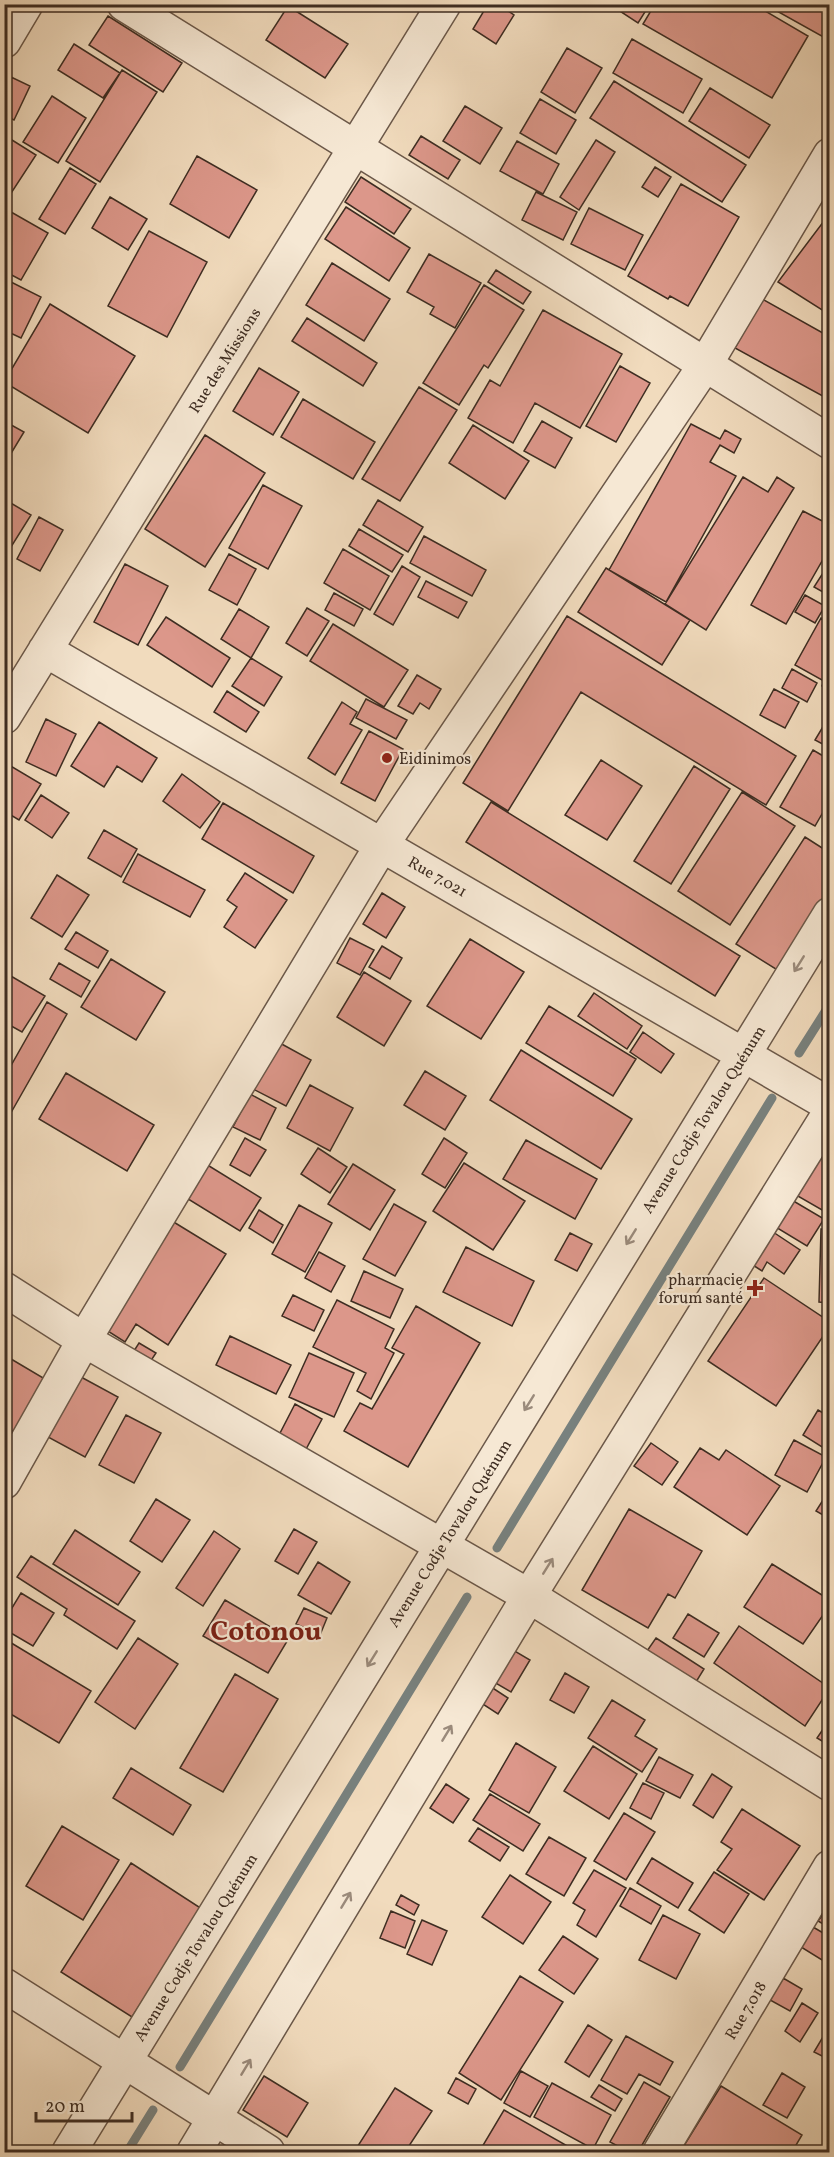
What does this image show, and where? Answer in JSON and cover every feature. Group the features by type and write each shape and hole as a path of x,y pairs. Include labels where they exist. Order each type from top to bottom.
{"street":[{"path":"4,41 26,4"},
{"path":"124,4 830,442"},
{"name":"Rue des Missions","path":"4,717 444,4"},
{"path":"4,1482 84,1340 383,843 705,365 830,155"},
{"name":"Rue 7.021","path":"45,650 383,843 830,1105"},
{"name":"Avenue Codje Tovalou Quénum","path":"69,2152 830,914"},
{"path":"194,2152 529,1596 830,1112"},
{"path":"4,1289 84,1340 529,1596 830,1784"},
{"name":"Rue 7.018","path":"660,2152 830,1867"},
{"path":"4,1985 125,2060 214,2120 268,2152"}],"building":[{"path":"488,4 498,4 514,15 496,44 473,29"},
{"path":"609,4 650,4 638,23"},
{"path":"655,4 753,4 808,36 772,98 643,24"},
{"path":"830,4 830,34 827,39 766,5"},
{"path":"288,6 348,44 325,78 266,40"},
{"path":"108,16 182,63 163,92 89,45"},
{"path":"632,39 702,79 683,113 613,73"},
{"path":"74,44 120,73 103,98 58,70"},
{"path":"567,48 602,68 575,113 541,92"},
{"path":"122,70 157,92 100,182 66,161"},
{"path":"11,77 30,86 14,120 4,115 4,90"},
{"path":"614,81 746,165 722,202 590,118"},
{"path":"710,88 770,125 749,158 689,121"},
{"path":"52,96 86,118 58,163 23,142"},
{"path":"540,99 576,120 556,154 520,133"},
{"path":"465,106 502,128 480,164 443,141"},
{"path":"4,135 36,155 4,204"},
{"path":"421,136 460,160 448,179 409,155"},
{"path":"596,140 615,152 579,210 560,197"},
{"path":"517,141 559,164 543,194 500,171"},
{"path":"197,156 257,190 229,238 170,204"},
{"path":"655,167 671,177 658,197 642,187"},
{"path":"70,168 96,184 65,234 39,219"},
{"path":"361,177 411,209 394,234 345,202"},
{"path":"681,184 739,217 688,306 670,296 668,299 628,276"},
{"path":"536,192 577,212 563,240 522,220"},
{"path":"110,197 147,219 128,250 92,228"},
{"path":"346,207 410,248 389,281 325,239"},
{"path":"4,208 48,233 21,280 4,271"},
{"path":"589,208 643,235 625,270 571,244"},
{"path":"830,213 830,315 778,282"},
{"path":"149,231 207,262 167,337 108,306"},
{"path":"429,254 481,283 455,328 430,314 434,307 407,292"},
{"path":"332,263 390,299 364,341 306,305"},
{"path":"496,270 531,292 523,304 488,282"},
{"path":"7,280 41,297 21,338 4,330"},
{"path":"484,285 524,310 488,368 484,365 459,405 423,383"},
{"path":"762,299 830,337 830,400 735,348"},
{"path":"50,304 135,356 88,433 4,382"},
{"path":"543,310 622,354 580,428 535,403 513,443 468,418 490,380 500,386"},
{"path":"307,318 377,363 363,386 292,341"},
{"path":"620,366 650,383 616,442 586,426"},
{"path":"259,368 299,392 273,435 233,411"},
{"path":"419,387 457,410 400,501 362,479"},
{"path":"303,399 375,442 353,479 281,437"},
{"path":"4,421 24,432 4,465"},
{"path":"542,421 572,438 555,468 524,451"},
{"path":"691,424 720,439 725,430 741,439 734,453 720,445 710,462 736,476 666,602 609,570"},
{"path":"473,425 529,461 505,499 449,463"},
{"path":"205,435 265,473 205,567 145,529"},
{"path":"743,477 768,492 777,477 794,488 706,630 665,604"},
{"path":"263,485 302,506 268,569 229,548"},
{"path":"4,499 31,515 11,547 4,543"},
{"path":"378,500 423,527 408,552 363,525"},
{"path":"803,511 830,525 830,547 786,624 751,605"},
{"path":"39,517 63,530 40,571 17,559"},
{"path":"359,529 403,555 392,572 349,546"},
{"path":"424,536 486,570 472,596 410,563"},
{"path":"343,549 389,576 370,610 324,583"},
{"path":"229,554 256,569 237,605 209,590"},
{"path":"4,558 11,562 4,574"},
{"path":"830,562 830,596 814,587"},
{"path":"125,564 168,586 138,645 94,622"},
{"path":"402,566 420,577 393,625 374,614"},
{"path":"606,568 690,620 662,665 578,612"},
{"path":"426,581 467,602 458,618 418,597"},
{"path":"334,593 363,609 354,626 325,610"},
{"path":"805,595 825,606 815,623 795,612"},
{"path":"307,608 329,621 307,656 286,643"},
{"path":"239,609 269,627 251,658 221,639"},
{"path":"567,616 796,756 766,805 581,692 508,811 463,783"},
{"path":"166,617 230,658 212,687 147,645"},
{"path":"821,618 830,623 830,690 822,686 824,681 795,665"},
{"path":"333,624 408,670 384,707 310,661"},
{"path":"251,658 282,677 264,706 232,686"},
{"path":"792,669 817,683 807,702 782,688"},
{"path":"417,675 441,689 429,709 420,703 413,714 398,706"},
{"path":"774,689 799,702 785,728 760,715"},
{"path":"227,691 259,712 246,732 214,712"},
{"path":"366,699 407,720 396,739 356,718"},
{"path":"342,702 357,712 350,724 362,730 335,775 308,758"},
{"path":"830,715 830,748 815,740"},
{"path":"46,719 76,734 56,776 26,762"},
{"path":"99,722 157,758 142,782 117,766 104,787 71,766"},
{"path":"369,731 403,749 375,801 341,783"},
{"path":"813,750 830,760 830,800 815,826 780,807"},
{"path":"601,760 642,786 607,840 565,815"},
{"path":"4,762 41,784 19,820 4,811"},
{"path":"694,766 730,789 671,884 634,861"},
{"path":"182,774 220,802 200,828 163,801"},
{"path":"742,792 795,826 730,925 678,891"},
{"path":"41,795 69,813 52,838 25,820"},
{"path":"491,802 740,956 715,996 466,842"},
{"path":"223,803 314,856 293,893 202,839"},
{"path":"104,830 137,849 121,877 88,858"},
{"path":"805,837 830,853 830,893 779,971 736,944"},
{"path":"138,854 205,890 190,917 123,882"},
{"path":"245,873 287,900 255,948 224,927 237,907 227,900"},
{"path":"57,875 89,895 62,937 31,918"},
{"path":"382,893 405,907 386,938 363,924"},
{"path":"76,932 108,951 98,968 65,949"},
{"path":"350,938 374,950 360,975 337,963"},
{"path":"470,939 524,972 481,1039 427,1006"},
{"path":"382,946 402,958 390,979 369,967"},
{"path":"111,959 165,992 136,1040 81,1007"},
{"path":"59,963 90,981 81,997 50,979"},
{"path":"4,972 45,996 22,1032 4,1022"},
{"path":"364,972 411,1001 384,1046 337,1017"},
{"path":"594,993 642,1026 627,1049 578,1016"},
{"path":"47,1002 67,1014 4,1125 4,1078"},
{"path":"549,1006 636,1059 613,1096 526,1043"},
{"path":"643,1032 674,1054 661,1073 630,1052"},
{"path":"278,1042 311,1060 286,1106 253,1089"},
{"path":"521,1050 632,1119 601,1169 490,1100"},
{"path":"425,1071 466,1096 445,1130 404,1105"},
{"path":"66,1073 154,1125 127,1171 39,1119"},
{"path":"310,1085 353,1108 330,1151 287,1128"},
{"path":"250,1094 276,1108 260,1140 233,1127"},
{"path":"245,1138 266,1150 250,1176 230,1165"},
{"path":"444,1138 467,1153 445,1188 422,1174"},
{"path":"526,1140 597,1179 575,1219 503,1179"},
{"path":"318,1148 347,1167 330,1193 301,1174"},
{"path":"817,1156 830,1163 829,1214 796,1195"},
{"path":"201,1161 261,1198 240,1231 180,1194"},
{"path":"464,1163 525,1201 493,1250 433,1211"},
{"path":"353,1164 395,1190 370,1230 328,1204"},
{"path":"785,1196 824,1219 807,1246 769,1223"},
{"path":"394,1204 426,1222 395,1276 363,1259"},
{"path":"299,1205 332,1223 305,1272 272,1254"},
{"path":"259,1210 283,1225 273,1243 249,1228"},
{"path":"172,1221 226,1254 168,1345 136,1324 125,1342 103,1328"},
{"path":"767,1228 800,1250 784,1274 767,1262 762,1271 745,1260"},
{"path":"821,1229 830,1230 830,1303 819,1302"},
{"path":"570,1233 592,1244 577,1271 555,1260"},
{"path":"466,1247 534,1281 512,1326 443,1292"},
{"path":"319,1252 345,1266 331,1292 305,1278"},
{"path":"364,1271 403,1289 390,1318 351,1301"},
{"path":"764,1278 830,1322 830,1326 776,1406 708,1361"},
{"path":"293,1295 324,1310 314,1331 282,1316"},
{"path":"337,1300 394,1329 385,1348 394,1353 371,1399 357,1391 366,1373 313,1347"},
{"path":"416,1306 480,1343 408,1467 344,1431 360,1403 372,1409 404,1354 392,1348"},
{"path":"230,1336 291,1365 276,1394 216,1365"},
{"path":"139,1343 156,1353 148,1365 132,1354"},
{"path":"309,1353 354,1373 334,1417 289,1397"},
{"path":"6,1356 50,1382 19,1435 4,1426"},
{"path":"81,1377 118,1397 85,1457 48,1437"},
{"path":"830,1396 830,1411 823,1407"},
{"path":"295,1404 322,1419 304,1453 277,1439"},
{"path":"818,1410 830,1417 830,1452 803,1435"},
{"path":"126,1415 161,1433 134,1483 99,1465"},
{"path":"794,1440 826,1457 807,1492 775,1475"},
{"path":"651,1443 678,1462 662,1485 634,1466"},
{"path":"700,1448 719,1460 726,1450 780,1486 747,1535 674,1487"},
{"path":"830,1489 830,1519 816,1511"},
{"path":"156,1499 190,1520 162,1562 130,1541"},
{"path":"629,1509 702,1551 675,1598 668,1594 648,1628 582,1590"},
{"path":"294,1529 317,1542 298,1574 275,1561"},
{"path":"75,1530 140,1572 118,1605 53,1564"},
{"path":"214,1531 240,1549 203,1606 176,1588"},
{"path":"31,1556 135,1621 117,1649 64,1615 67,1609 17,1577"},
{"path":"318,1562 350,1582 331,1614 298,1595"},
{"path":"772,1564 830,1600 830,1605 803,1644 744,1607"},
{"path":"21,1593 54,1613 33,1646 4,1629 4,1621"},
{"path":"225,1600 289,1638 268,1673 203,1636"},
{"path":"304,1608 327,1618 320,1635 296,1624"},
{"path":"688,1614 719,1633 704,1657 673,1638"},
{"path":"739,1626 830,1688 805,1726 714,1663"},
{"path":"138,1638 178,1664 135,1729 95,1702"},
{"path":"656,1638 704,1669 696,1682 647,1651"},
{"path":"8,1641 91,1691 59,1743 4,1710 4,1647"},
{"path":"506,1646 530,1660 511,1692 487,1678"},
{"path":"565,1673 589,1687 574,1713 550,1700"},
{"path":"235,1674 278,1699 223,1792 180,1768"},
{"path":"482,1681 508,1698 498,1714 472,1697"},
{"path":"612,1700 645,1720 635,1736 657,1749 642,1772 588,1738"},
{"path":"830,1719 830,1746 817,1738"},
{"path":"516,1743 556,1767 529,1813 489,1790"},
{"path":"593,1746 637,1774 609,1819 564,1791"},
{"path":"659,1757 693,1775 680,1798 646,1781"},
{"path":"131,1768 191,1805 173,1835 113,1798"},
{"path":"712,1774 732,1787 713,1818 693,1805"},
{"path":"643,1783 664,1793 651,1819 630,1808"},
{"path":"446,1784 469,1799 453,1823 430,1808"},
{"path":"490,1794 540,1824 523,1851 473,1820"},
{"path":"742,1809 800,1846 764,1900 717,1870 732,1849 721,1842"},
{"path":"624,1813 655,1832 626,1880 594,1861"},
{"path":"62,1826 119,1860 83,1920 26,1886"},
{"path":"478,1828 509,1847 500,1861 469,1841"},
{"path":"549,1837 586,1858 564,1896 526,1874"},
{"path":"652,1858 693,1883 678,1908 637,1883"},
{"path":"131,1863 202,1909 132,2017 61,1972"},
{"path":"594,1870 626,1888 596,1937 577,1925 585,1910 573,1903"},
{"path":"714,1872 749,1894 724,1933 689,1910"},
{"path":"510,1875 551,1902 523,1944 482,1917"},
{"path":"630,1888 661,1906 651,1924 620,1906"},
{"path":"401,1895 419,1905 414,1915 396,1905"},
{"path":"830,1905 830,1928 818,1921"},
{"path":"391,1911 415,1921 405,1948 380,1938"},
{"path":"663,1915 700,1934 676,1979 639,1960"},
{"path":"422,1920 447,1931 432,1965 407,1954"},
{"path":"813,1927 830,1937 830,1947 822,1960 801,1947"},
{"path":"563,1936 598,1959 574,1994 539,1970"},
{"path":"520,1976 563,2002 501,2100 459,2073"},
{"path":"783,1978 802,1989 790,2011 770,2000"},
{"path":"802,2003 818,2013 800,2042 785,2031"},
{"path":"588,2025 612,2040 589,2077 565,2062"},
{"path":"830,2025 830,2060 814,2052"},
{"path":"626,2036 673,2062 660,2085 639,2074 627,2094 601,2080"},
{"path":"521,2071 548,2086 530,2117 504,2103"},
{"path":"782,2073 805,2087 787,2118 763,2105"},
{"path":"4,2075 9,2096 4,2097"},
{"path":"264,2076 308,2103 287,2137 243,2110"},
{"path":"456,2078 476,2089 468,2104 448,2093"},
{"path":"644,2082 670,2097 638,2152 629,2152 610,2142"},
{"path":"552,2083 611,2115 593,2149 534,2117"},
{"path":"599,2085 622,2099 615,2111 591,2097"},
{"path":"721,2086 802,2135 792,2152 680,2152"},
{"path":"395,2088 432,2111 405,2152 354,2152"},
{"path":"504,2110 578,2152 479,2152"}],"waterway":[{"path":"799,1053 830,1004"},
{"path":"497,1548 772,1098"},
{"path":"180,2067 467,1597"},
{"path":"127,2152 153,2110"}],"place":[{"name":"Eidinimos","path":"387,758"},
{"name":"pharmacie forum santé","path":"755,1288"}],"district":[{"name":"Cotonou","path":"266,1630"}]}
